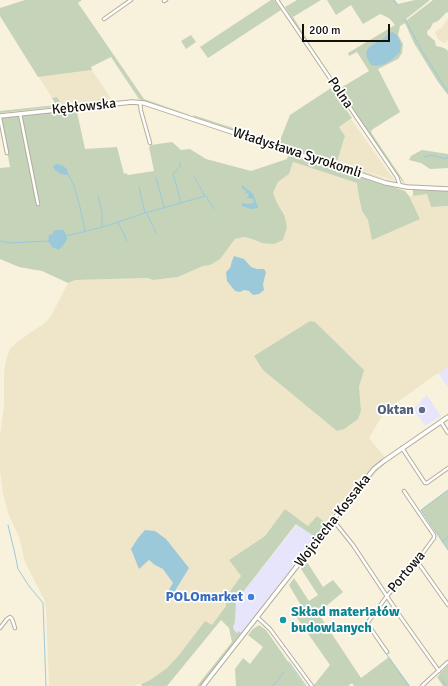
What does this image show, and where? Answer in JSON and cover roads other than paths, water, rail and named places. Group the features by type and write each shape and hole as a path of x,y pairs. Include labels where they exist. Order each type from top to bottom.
{"street":[{"path":"104,19 131,0"},
{"name":"Polna","path":"277,0 397,177 400,186"},
{"path":"140,102 150,143"},
{"name":"Kębłowska","path":"7,153 0,117 111,104 140,102 148,104"},
{"name":"Władysława Syrokomli","path":"148,104 386,183 412,188 448,189"},
{"path":"20,114 38,204"},
{"name":"Wojciecha Kossaka","path":"203,686 374,469 448,417"},
{"path":"440,422 448,433"},
{"path":"402,448 424,483 427,483 448,468"},
{"name":"Portowa","path":"387,652 369,626 368,622 434,538 434,535 404,491"},
{"path":"333,520 353,546 439,671"},
{"path":"417,561 448,605"},
{"path":"0,628 10,617 15,628"},
{"path":"257,617 270,629 312,686"},
{"path":"424,685 448,662"}],"waterway":[{"path":"393,0 397,5"},
{"path":"404,19 448,92"},
{"path":"424,157 431,155 446,159 448,157"},
{"path":"180,163 180,166 173,173 181,203"},
{"path":"68,174 74,186 85,231"},
{"path":"66,236 103,227 205,196 194,177"},
{"path":"156,178 164,207"},
{"path":"139,187 145,213"},
{"path":"98,196 102,213 102,227"},
{"path":"206,196 214,209"},
{"path":"147,214 156,233"},
{"path":"118,222 127,241"},
{"path":"0,241 9,243 48,241"},
{"path":"448,490 421,510 448,550"},
{"path":"8,525 18,569 29,586 43,603 46,686"},
{"path":"442,542 448,537"},
{"path":"380,645 409,686"},
{"path":"289,662 306,686"},
{"path":"273,686 284,672"},
{"path":"441,678 446,686"}],"place":[{"name":"Oktan","path":"422,410"},
{"name":"POLOmarket","path":"251,597"},
{"name":"Skład materiałów budowlanych","path":"283,620"}]}
